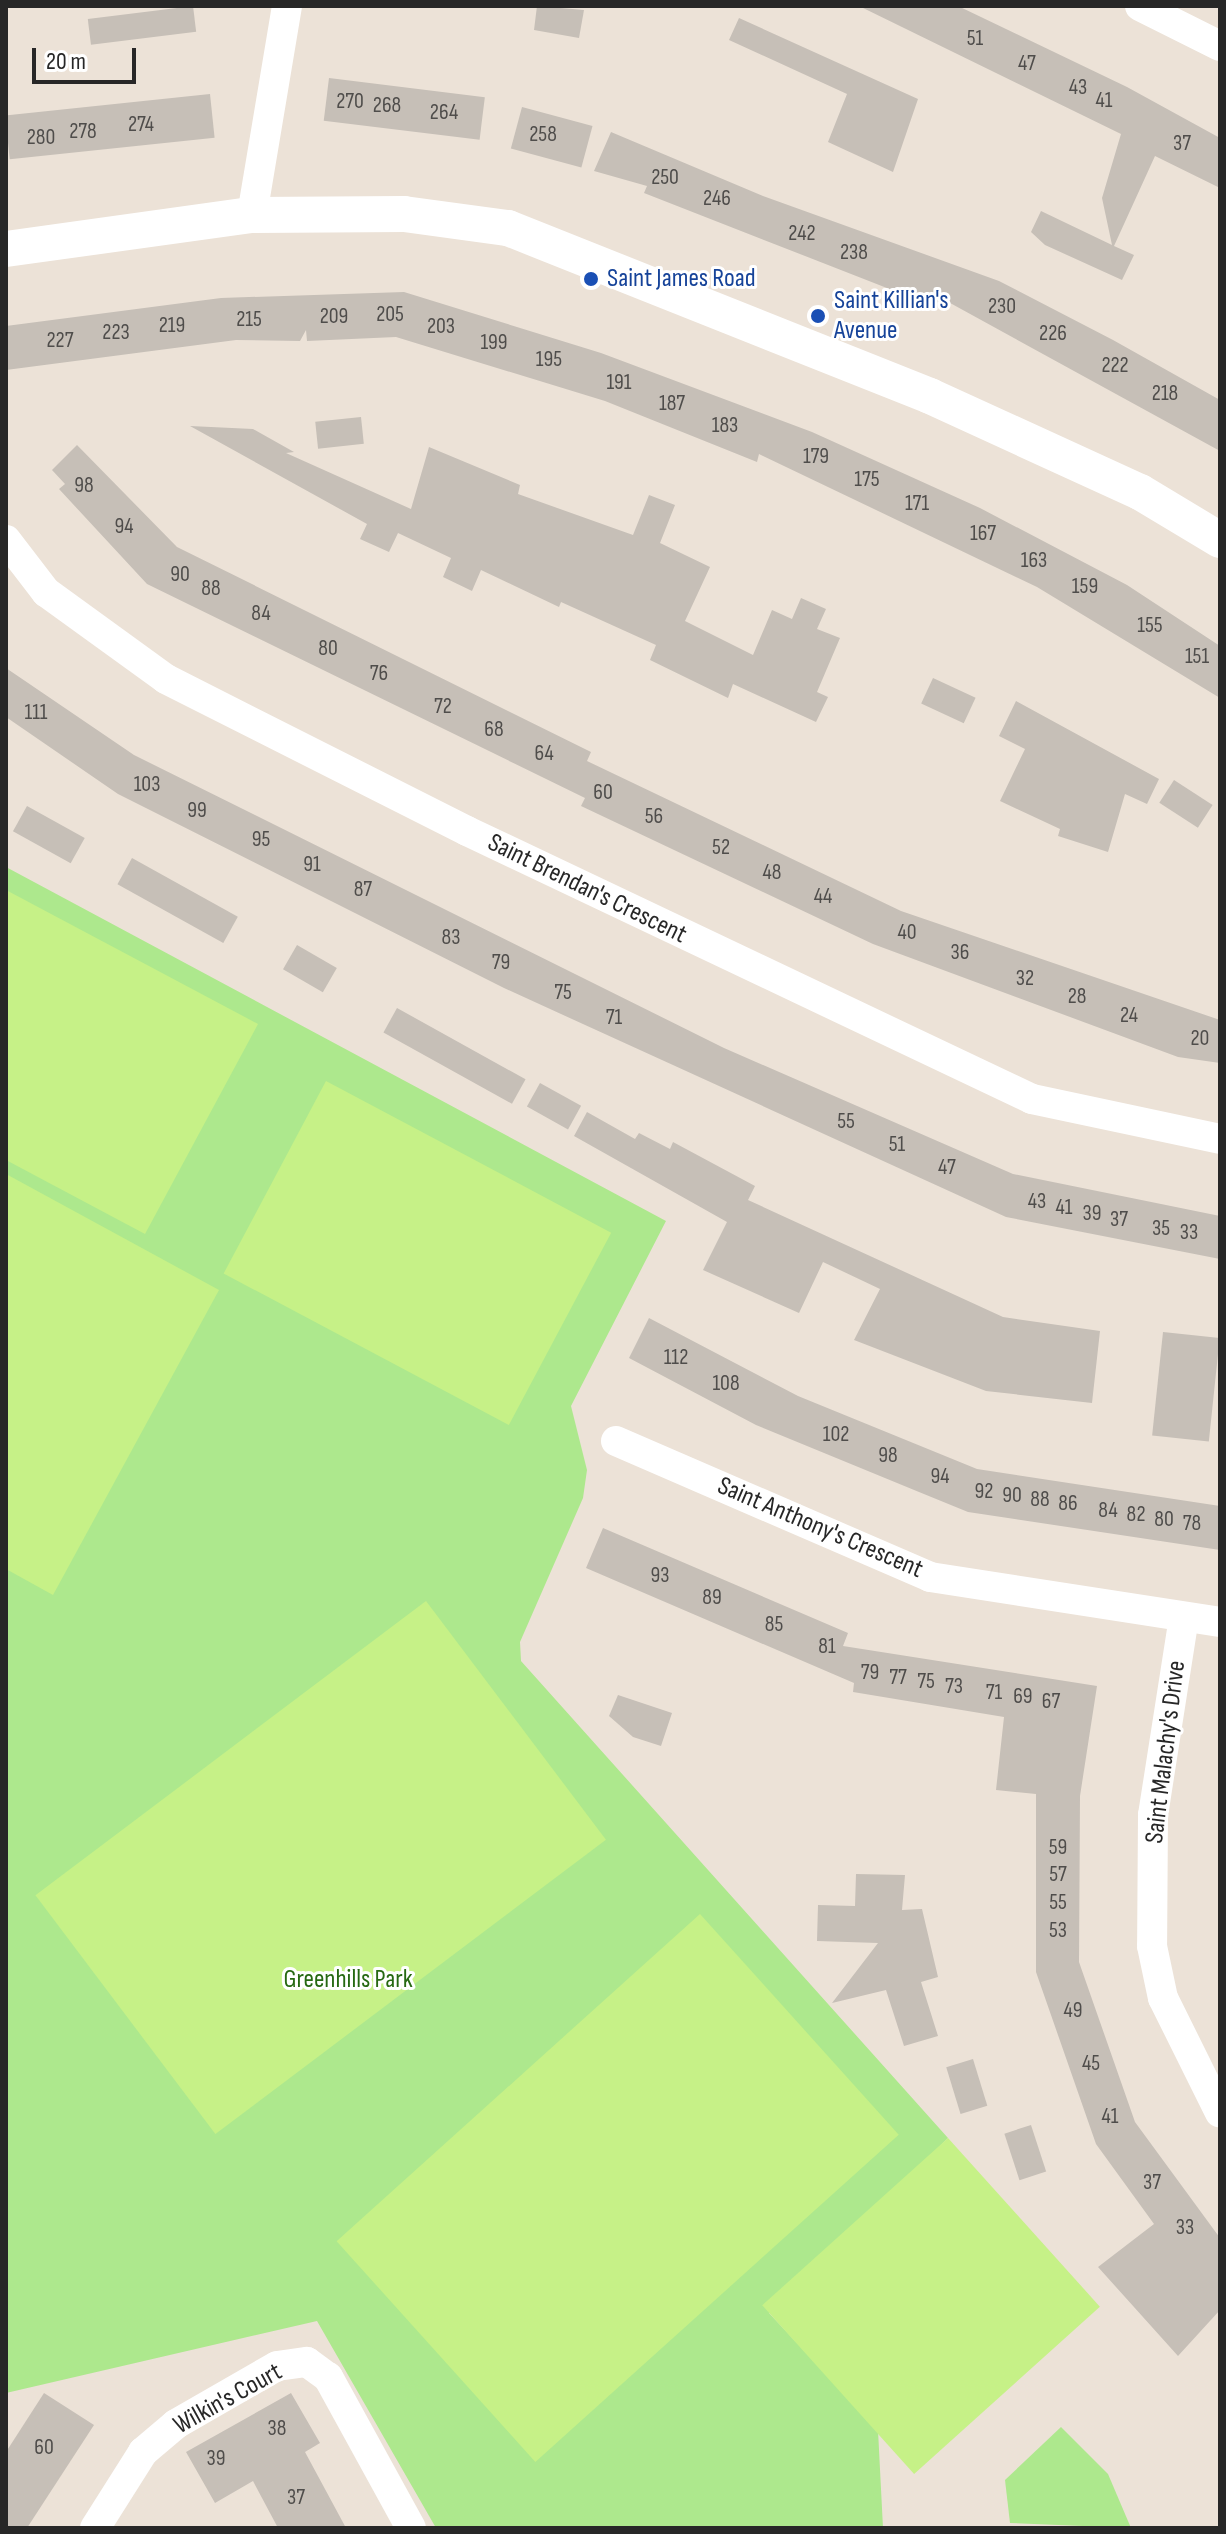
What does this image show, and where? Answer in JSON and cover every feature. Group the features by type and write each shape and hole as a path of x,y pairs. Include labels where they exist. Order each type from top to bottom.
{"street":[{"path":"252,215 287,6"},
{"path":"1140,6 1220,46"},
{"path":"6,249 252,215 404,214 508,228 930,396 1140,492 1220,540"},
{"name":"Saint Brendan's Crescent","path":"6,540 46,592 166,679 453,824 1032,1099 1220,1139"},
{"name":"Saint Anthony's Crescent","path":"616,1441 930,1577 1220,1622"},
{"name":"Saint Malachy's Drive","path":"1184,1617 1153,1815 1152,1946 1163,1998 1220,2113"},
{"name":"Wilkin's Court","path":"95,2528 143,2452 176,2424 277,2366 307,2362 328,2377 411,2528"}],"green space":[{"name":"Greenhills Park","path":"6,867 666,1221 571,1406 587,1470 583,1498 520,1642 521,1661 948,2138 769,2313 878,2430 883,2528 436,2528 317,2321 6,2393"},
{"path":"6,890 258,1024 145,1234 6,1160"},
{"path":"326,1081 611,1233 509,1425 224,1273"},
{"path":"6,1174 219,1290 53,1595 6,1569"},
{"path":"426,1601 606,1840 215,2134 35,1895"},
{"path":"700,1914 899,2135 535,2462 337,2241"},
{"path":"948,2138 1100,2307 914,2474 762,2305"},
{"path":"1061,2427 1108,2474 1131,2528 1010,2523 1005,2480"}],"building":[{"path":"193,6 196,32 91,45 88,19"},
{"path":"537,6 584,10 579,38 534,30"},
{"path":"859,6 958,6 1127,87 1220,138 1220,188 1155,156 1114,246 1134,255 1122,280 1045,245 1031,232 1041,211 1112,245 1102,198 1121,134"},
{"path":"739,18 918,99 893,172 828,142 847,94 729,40"},
{"path":"329,78 485,97 480,140 324,121"},
{"path":"210,94 215,138 10,159 6,115"},
{"path":"522,107 593,126 581,167 511,149"},
{"path":"611,132 763,196 999,281 1113,340 1220,400 1220,451 941,298 938,308 644,193 647,186 594,171"},
{"path":"404,292 601,353 812,432 980,508 1127,585 1220,646 1220,698 1037,587 759,454 757,462 605,401 396,337 307,341 306,330 300,341 236,340 6,370 6,326 221,298"},
{"path":"361,417 364,444 318,449 315,422"},
{"path":"190,426 253,429 294,452 286,453 411,509 429,447 520,485 518,494 633,535 649,495 675,505 660,543 710,567 685,621 753,655 772,610 792,619 801,598 826,609 817,629 840,638 817,692 828,697 816,722 733,684 728,698 650,660 656,645 561,602 559,607 481,570 472,591 443,577 451,558 398,533 389,552 360,539 367,524"},
{"path":"77,445 177,547 591,752 587,761 901,911 1220,1020 1220,1063 1178,1057 873,944 581,806 585,798 147,584 59,489 65,484 52,470"},
{"path":"6,668 134,755 724,1048 1013,1174 1220,1216 1220,1259 1006,1217 504,988 118,794 6,717"},
{"path":"933,678 976,698 964,723 921,703"},
{"path":"1016,701 1159,779 1147,804 1125,794 1108,852 1058,836 1060,829 1000,801 1025,749 999,736"},
{"path":"1174,780 1213,805 1198,828 1159,803"},
{"path":"27,806 85,838 71,863 13,831"},
{"path":"132,858 238,917 223,943 117,884"},
{"path":"297,945 337,968 323,992 283,969"},
{"path":"397,1008 526,1079 512,1104 383,1032"},
{"path":"540,1083 581,1106 568,1129 527,1107"},
{"path":"587,1112 635,1139 639,1133 670,1149 673,1142 755,1186 748,1200 1003,1317 1100,1331 1092,1403 986,1391 854,1340 880,1289 823,1262 799,1313 703,1270 727,1222 574,1136"},
{"path":"649,1318 798,1396 977,1469 1220,1506 1220,1550 968,1512 756,1425 629,1358"},
{"path":"1163,1332 1220,1338 1209,1441 1152,1435"},
{"path":"603,1528 848,1633 843,1646 1097,1686 1080,1796 1079,1962 1135,2122 1220,2238 1220,2310 1178,2356 1098,2267 1154,2224 1096,2144 1036,1972 1036,1794 996,1790 1004,1717 853,1692 854,1683 586,1568"},
{"path":"618,1695 672,1713 661,1746 633,1737 609,1716"},
{"path":"856,1874 905,1875 902,1910 922,1909 938,1977 921,1982 938,2036 904,2046 886,1990 832,2003 878,1943 817,1941 818,1905 855,1906"},
{"path":"973,2059 987,2106 961,2114 946,2067"},
{"path":"1031,2125 1046,2172 1020,2180 1004,2134"},
{"path":"44,2393 94,2425 27,2528 6,2528 6,2452"},
{"path":"291,2393 320,2443 305,2452 346,2528 278,2528 253,2481 215,2503 186,2452"}],"place":[{"name":"Saint James Road","path":"591,279"},
{"name":"Saint Killian's Avenue","path":"818,316"}]}
